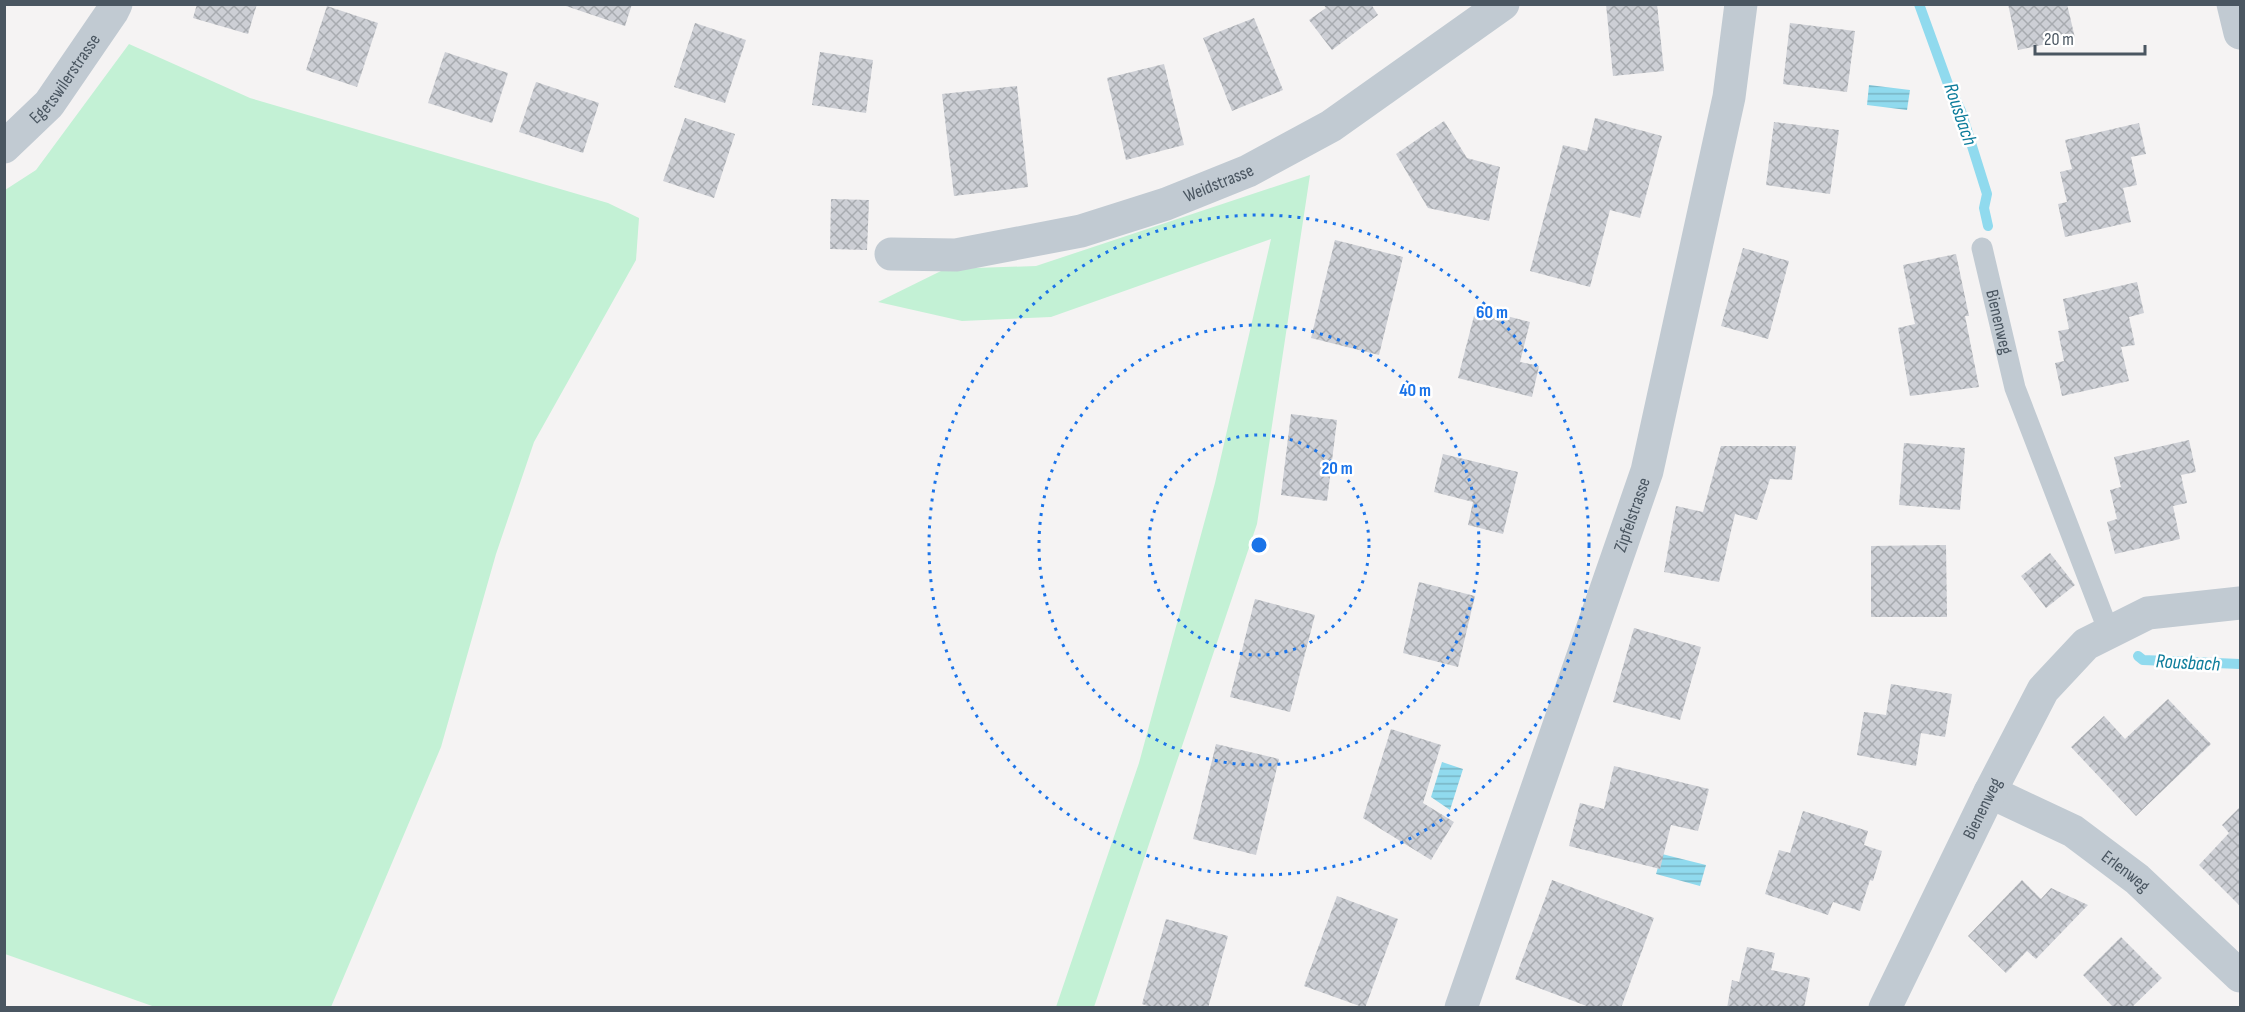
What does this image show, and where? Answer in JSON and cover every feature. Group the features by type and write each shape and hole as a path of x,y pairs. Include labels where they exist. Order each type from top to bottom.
{"street":[{"name":"Egetswilerstrasse","path":"4,147 49,104 116,4"},
{"name":"Weidstrasse","path":"891,254 956,255 1081,231 1167,204 1248,171 1331,126 1503,4"},
{"name":"Zipfelstrasse","path":"1461,1008 1647,471 1729,97 1741,4"},
{"path":"2233,4 2241,33"},
{"name":"Bienenweg","path":"1885,1008 1990,792 2043,690 2086,644 2148,614 2241,603"},
{"name":"Erlenweg","path":"1990,792 2073,831 2137,879 2241,976"}],"lane":[{"name":"Bienenweg","path":"1982,248 2015,388 2109,632"}],"green space":[{"path":"129,44 250,98 608,203 639,218 636,260 534,442 496,554 441,747 331,1007 155,1007 5,954 5,190 36,170"},
{"path":"1310,175 1257,524 1094,1007 1056,1007 1139,763 1215,483 1271,239 1051,317 962,321 878,302 945,269 1036,266"}],"water":[{"path":"1869,85 1910,90 1907,110 1867,105"},
{"path":"1442,762 1463,769 1450,810 1431,797"},
{"path":"1662,854 1706,865 1700,886 1656,874"}],"building":[{"path":"197,4 257,4 248,34 193,18"},
{"path":"560,4 632,4 625,26"},
{"path":"1323,4 1371,4 1378,15 1332,50 1309,20 1326,8"},
{"path":"1606,4 1657,4 1664,71 1613,76"},
{"path":"2008,4 2067,4 2075,38 2018,50"},
{"path":"327,6 378,23 357,87 306,70"},
{"path":"1254,18 1283,90 1232,111 1203,38"},
{"path":"695,23 746,40 725,103 674,87"},
{"path":"1790,23 1855,31 1847,92 1783,84"},
{"path":"445,52 508,73 492,123 428,103"},
{"path":"820,52 873,60 866,113 812,105"},
{"path":"1164,64 1184,145 1126,160 1107,78"},
{"path":"536,82 599,103 583,153 519,132"},
{"path":"1017,86 1028,187 954,196 942,94"},
{"path":"685,118 735,134 714,198 663,181"},
{"path":"1595,118 1662,136 1640,218 1610,210 1590,287 1530,271 1563,145 1587,151"},
{"path":"1444,121 1467,158 1500,167 1489,221 1428,208 1396,154"},
{"path":"1774,122 1839,130 1830,194 1766,185"},
{"path":"2139,123 2146,154 2131,157 2137,185 2123,188 2131,222 2065,237 2058,204 2067,202 2060,172 2072,169 2065,140"},
{"path":"831,199 869,200 867,250 830,249"},
{"path":"1335,240 1403,257 1379,355 1311,338"},
{"path":"1743,248 1789,261 1768,339 1721,326"},
{"path":"1956,254 1969,316 1965,316 1979,387 1910,396 1898,328 1915,324 1903,265"},
{"path":"2137,282 2144,313 2129,317 2135,345 2121,347 2129,381 2062,396 2055,363 2064,361 2058,331 2069,329 2063,299"},
{"path":"1476,308 1530,322 1520,362 1539,366 1532,397 1458,378"},
{"path":"1291,414 1337,420 1327,501 1281,495"},
{"path":"2189,440 2196,472 2181,475 2187,503 2173,506 2180,539 2115,554 2107,522 2117,519 2110,490 2121,487 2114,457"},
{"path":"1904,443 1965,448 1960,510 1899,505"},
{"path":"1721,446 1796,446 1792,480 1770,479 1757,520 1735,514 1719,582 1664,572 1676,506 1703,512"},
{"path":"1443,454 1518,472 1503,534 1468,525 1473,502 1434,492"},
{"path":"1946,545 1947,617 1871,617 1871,546"},
{"path":"2050,553 2075,585 2046,608 2021,576"},
{"path":"1419,582 1475,596 1458,667 1403,653"},
{"path":"1255,599 1315,615 1290,712 1230,697"},
{"path":"1634,628 1701,647 1680,720 1613,702"},
{"path":"1891,684 1952,694 1945,737 1921,733 1916,766 1857,755 1864,712 1886,715"},
{"path":"2168,699 2211,744 2136,816 2071,747 2104,716 2125,739"},
{"path":"1391,729 1441,745 1423,803 1454,822 1431,860 1363,818"},
{"path":"1216,744 1279,759 1256,855 1193,839"},
{"path":"1614,766 1709,789 1698,831 1671,825 1660,869 1569,846 1580,803 1604,809"},
{"path":"2240,807 2239,905 2199,865 2229,833 2222,825"},
{"path":"1803,811 1868,831 1864,845 1882,851 1873,881 1870,880 1860,911 1833,902 1828,915 1765,894 1779,850 1790,853"},
{"path":"1552,880 1654,918 1621,1008 1592,1008 1515,979"},
{"path":"2022,880 2041,899 2051,888 2088,905 2036,959 2027,951 2006,973 1968,936"},
{"path":"1337,896 1398,919 1365,1008 1304,986"},
{"path":"1166,919 1228,936 1208,1008 1153,1008 1142,1004"},
{"path":"2121,937 2162,978 2131,1008 2114,1008 2083,975"},
{"path":"1747,947 1775,953 1771,970 1810,978 1804,1008 1727,1008 1732,980 1739,982"}],"waterway":[{"name":"Rousbach","path":"1919,4 1948,84 1961,111 1987,194 1984,208 1988,226"},
{"name":"Rousbach","path":"2138,656 2143,660 2240,664"}]}
